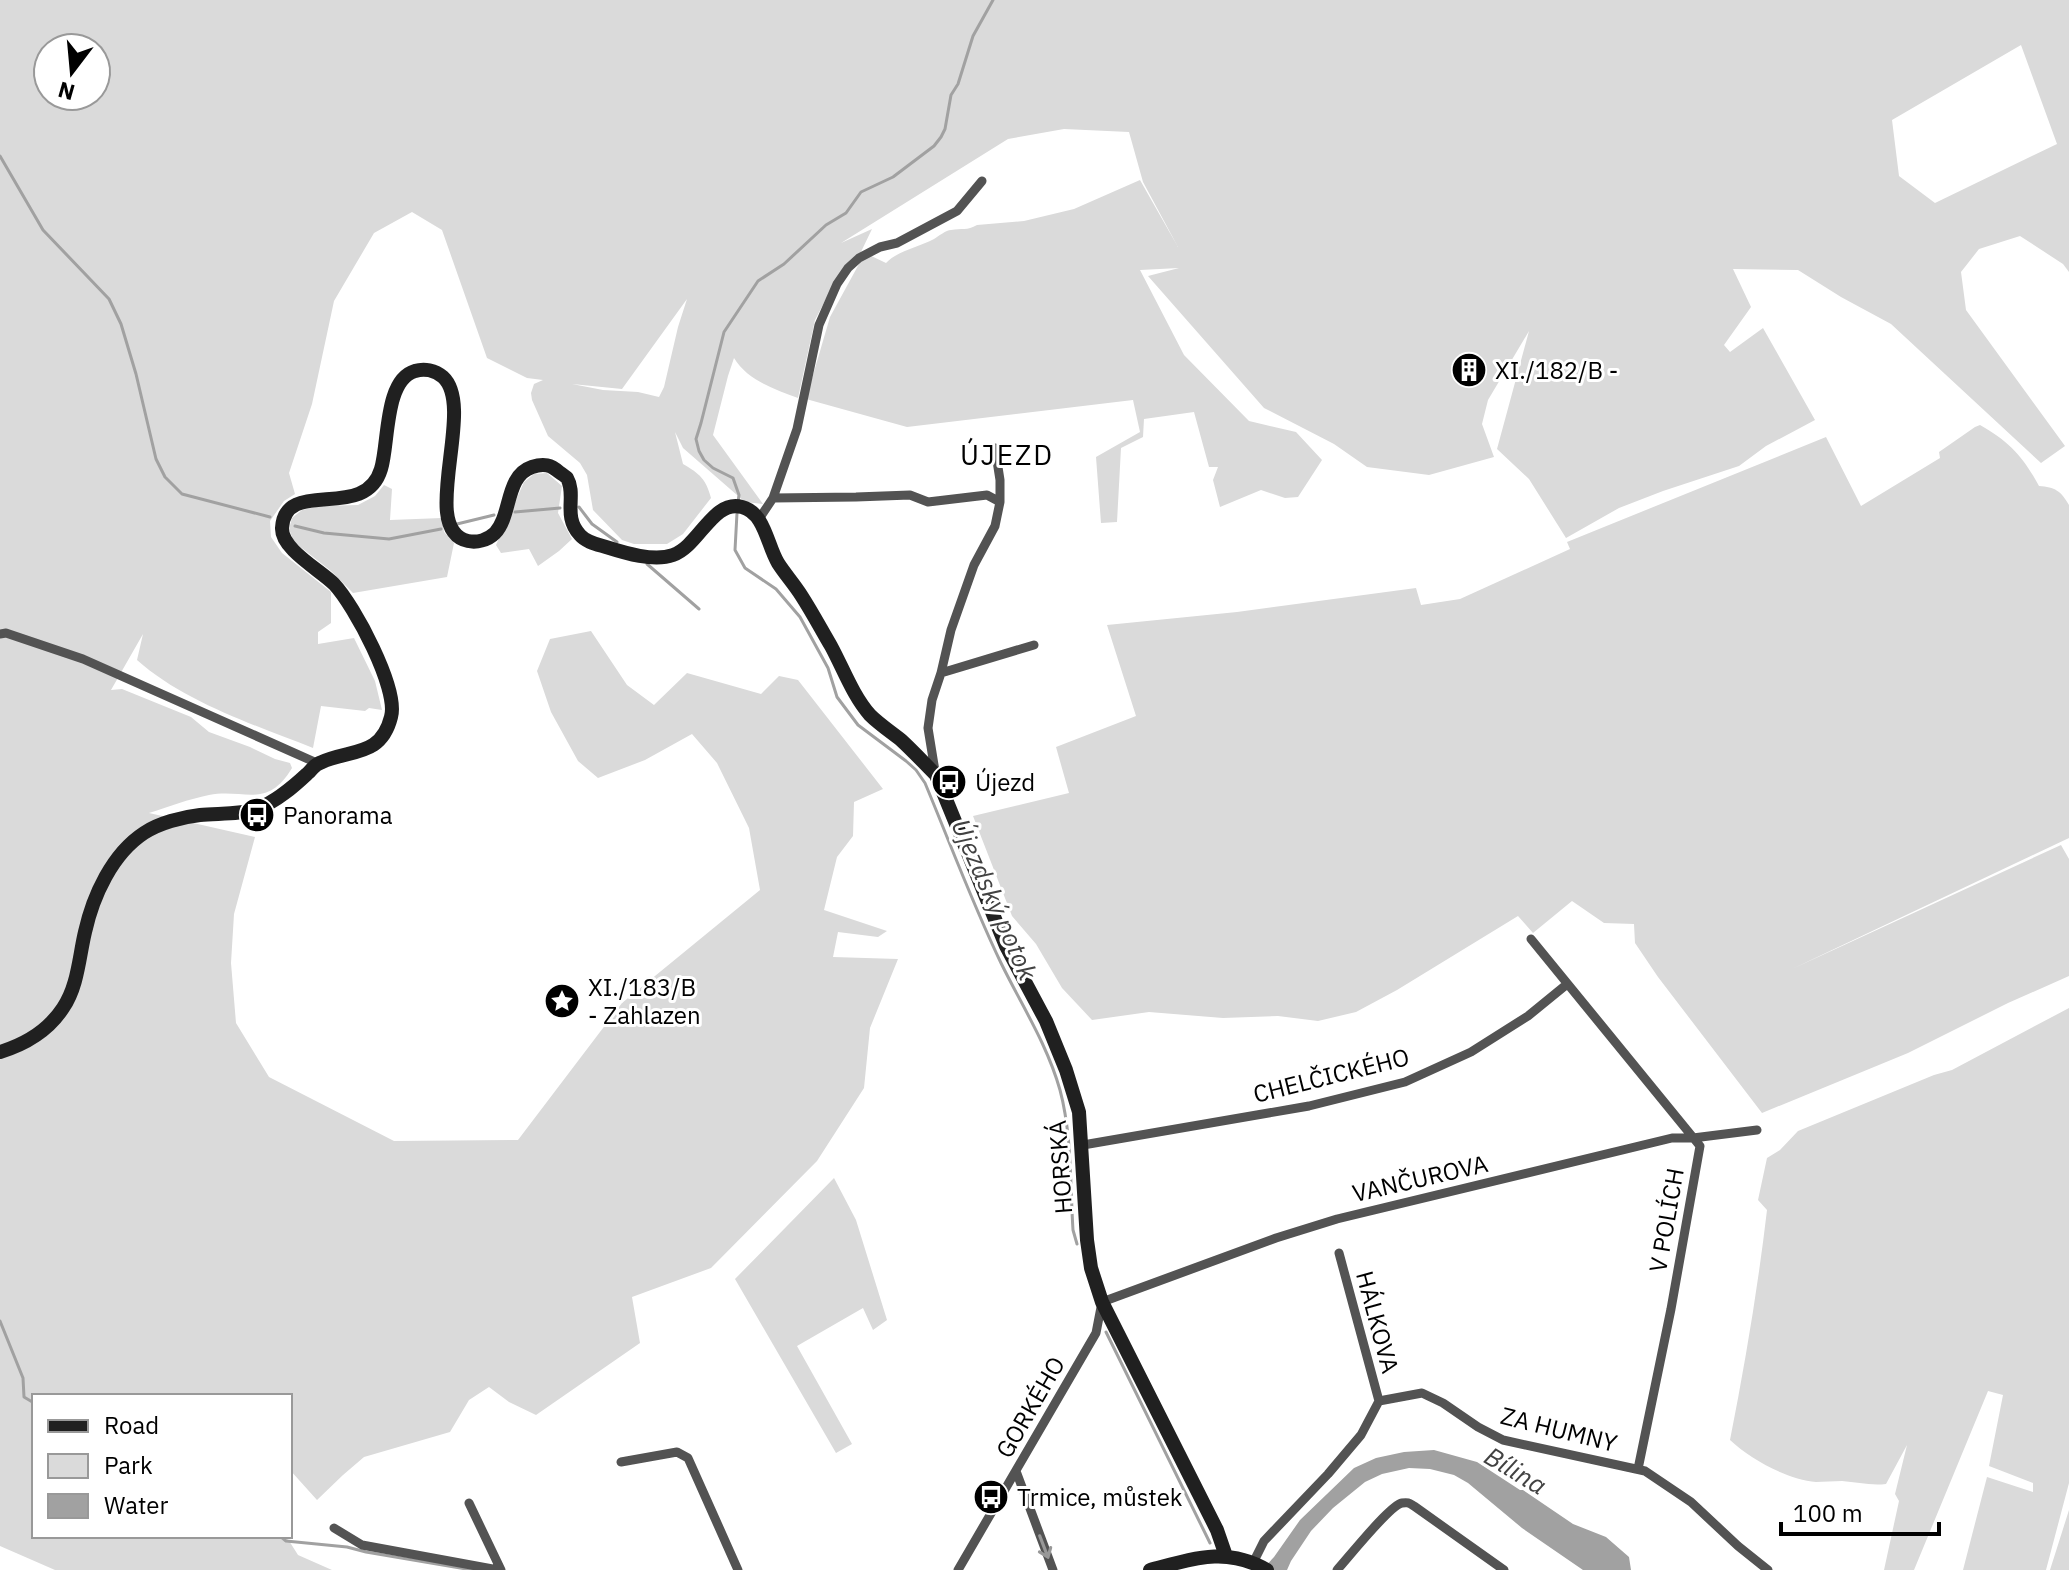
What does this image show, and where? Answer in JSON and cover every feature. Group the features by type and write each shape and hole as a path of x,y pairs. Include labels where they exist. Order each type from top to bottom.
{"street":[{"path":"759,519 773,498 797,429 819,325 837,284 859,258 880,247 897,243 957,211 982,181"},
{"path":"0,1052 19,1046 45,1030 66,1005 97,896 113,863 132,841 151,828 195,815 255,810 278,798 317,763 366,751 382,738 391,720 392,696 375,654 337,587 291,548 283,537 282,523 290,508 302,501 357,496 378,479 391,403 398,384 417,370 434,371 445,378 454,398 446,500 447,518 458,537 470,542 483,541 494,535 503,519 515,482 524,471 537,465 552,466 567,478 570,515 574,528 583,539 611,549 668,558 686,550 716,514 738,506 753,512 776,560 799,591 868,713 936,775"},
{"path":"936,775 928,728 932,700 951,630 974,565 995,526 1000,480 995,448"},
{"path":"773,498 910,495 928,502 987,495 1000,502"},
{"path":"0,634 6,633 83,659 317,763"},
{"path":"941,673 1034,645"},
{"name":"HORSKÁ","path":"936,775 1006,946 1046,1021 1066,1070 1079,1112 1087,1240 1091,1268 1102,1302 1217,1530 1226,1556"},
{"name":"V POLÍCH","path":"1531,939 1700,1146 1638,1469"},
{"name":"CHELČICKÉHO","path":"1083,1145 1309,1106 1405,1082 1471,1052 1528,1016 1566,985"},
{"name":"VANČUROVA","path":"1102,1302 1337,1219 1672,1138 1757,1130"},
{"name":"HÁLKOVA","path":"1339,1253 1379,1401"},
{"name":"GORKÉHO","path":"958,1570 1096,1333 1102,1302"},
{"name":"ZA HUMNY","path":"1379,1401 1422,1393 1503,1440 1645,1471 1691,1502 1768,1570"},
{"path":"1150,1570 1197,1557 1226,1556 1260,1566 1264,1541 1361,1435 1379,1401"},
{"path":"621,1462 677,1452 688,1458 738,1570"},
{"path":"1016,1471 1053,1570"},
{"path":"469,1503 499,1570"},
{"path":"1337,1570 1390,1511 1402,1503 1414,1506 1504,1570"},
{"path":"334,1528 362,1545 499,1570"}],"green space":[{"path":"0,0 2069,0 2069,272 2063,264 2020,236 1979,249 1961,272 1966,310 2065,446 2041,463 1891,324 1798,270 1733,269 1751,307 1724,345 1730,352 1763,328 1815,420 1766,446 1739,466 1619,508 1566,538 1529,479 1497,449 1529,331 1488,400 1482,424 1494,457 1429,475 1367,467 1334,444 1264,408 1148,276 1179,268 1140,270 1184,355 1249,421 1296,432 1322,460 1298,497 1285,498 1261,490 1220,507 1213,480 1218,467 1209,467 1194,412 1144,419 1143,437 1121,448 1117,522 1101,523 1096,457 1140,432 1133,400 907,427 806,399 830,317 865,253 886,263 896,255 949,230 1024,221 1074,209 1140,180 1178,247 1143,182 1129,132 1064,129 1008,139 841,243 872,229 859,256 831,289 815,320 798,398 754,378 734,358 728,376 713,435 763,504 745,502 683,448 675,432 683,464 702,478 711,498 683,534 667,544 634,544 622,540 593,510 587,475 580,463 548,436 532,400 534,384 543,380 527,378 487,358 442,230 412,212 374,233 334,301 312,404 289,473 295,494 284,501 270,521 271,537 282,553 331,592 331,623 318,632 318,644 354,638 375,681 382,710 321,706 313,748 221,711 156,675 137,660 143,634 111,690 122,689 191,717 209,732 290,763 292,768 283,781 264,793 209,795 149,813 255,837 234,914 231,963 236,1023 269,1077 394,1141 518,1140 622,1003 760,890 749,828 717,763 692,734 645,760 598,778 578,761 551,712 537,671 550,639 591,631 627,685 654,705 687,673 761,694 779,676 798,680 883,789 854,802 853,836 837,857 824,910 887,931 878,937 838,932 833,957 898,959 870,1028 864,1088 817,1161 711,1268 632,1297 640,1343 536,1415 509,1402 489,1387 469,1400 450,1432 364,1457 317,1500 292,1472 292,1394 32,1394 32,1538 287,1538 298,1555 332,1570 55,1570 0,1546","holes":["2021,45 2057,144 1935,203 1899,176 1892,120","687,299 659,397 572,384 622,389"]},
{"path":"1980,425 2015,451 2039,486 2057,491 2069,505 2069,838 1792,969 2061,845 2069,859 2069,976 1908,1053 1762,1113 1658,977 1635,943 1634,924 1604,923 1572,901 1533,933 1518,916 1356,1012 1318,1021 1278,1016 1223,1018 1149,1012 1092,1020 1062,988 1036,944 1012,916 973,816 1069,793 1056,747 1136,716 1107,625 1237,612 1416,588 1421,605 1460,599 1570,549 1567,542 1826,437 1861,506 1940,458 1939,452"},
{"path":"547,473 562,486 558,513 572,539 538,566 529,549 501,553 496,545 524,482 534,474"},
{"path":"384,485 392,489 390,520 442,518 444,532 454,543 447,577 353,593 294,542 289,529 292,518 302,510 321,506 358,505 375,496"},
{"path":"2069,1008 2069,1483 2046,1570 1963,1570 1987,1477 2033,1492 2033,1483 1989,1466 2003,1395 1988,1391 1914,1570 1884,1570 1899,1501 1895,1494 1907,1445 1886,1484 1875,1485 1816,1482 1794,1477 1759,1461 1730,1440 1751,1325 1767,1210 1758,1200 1767,1158 1780,1150 1798,1131 1952,1070"},
{"path":"834,1178 856,1220 887,1320 873,1330 863,1308 797,1346 852,1444 836,1453 735,1279"},
{"path":"2069,1510 2069,1570 2050,1570"}],"water":[{"path":"1434,1450 1477,1462 1573,1524 1606,1537 1629,1557 1631,1570 1583,1570 1522,1528 1468,1483 1454,1475 1409,1468 1382,1474 1365,1482 1333,1508 1311,1531 1287,1570 1262,1570 1300,1520 1354,1468 1376,1458"}],"waterway":[{"name":"Újezdský potok","path":"738,502 739,495 733,478 704,460 696,439 724,332 758,281 784,264 826,225 846,213 861,192 893,177 934,146 945,129 951,95 958,84 973,36 993,0"},
{"path":"0,156 43,230 109,299 121,324 156,459 165,477 182,494 270,517"},
{"path":"579,507 592,524 617,542"},
{"path":"515,512 560,508"},
{"name":"Újezdský potok","path":"737,513 735,550 745,568 776,589 800,617 828,668 837,697 858,725 906,761 925,783 991,941 1055,1073 1067,1124 1073,1230 1077,1244"},
{"path":"457,524 494,515"},
{"path":"295,526 324,533 389,539 441,529"},
{"path":"647,564 699,609"},
{"path":"0,1321 23,1378 24,1397 32,1402"},
{"name":"Újezdský potok","path":"1106,1332 1210,1543"},
{"path":"282,1538 472,1570"}],"place":[{"name":"XI./182/B -","path":"1469,370"},
{"name":"Újezd","path":"949,782"},
{"name":"Panorama","path":"257,815"},
{"name":"XI./183/B - Zahlazen","path":"562,1001"},
{"name":"Trmice, můstek","path":"991,1497"}],"district":[{"name":"ÚJEZD","path":"1007,454"}],"water label":[{"name":"Bílina","path":"1516,1470"}]}
